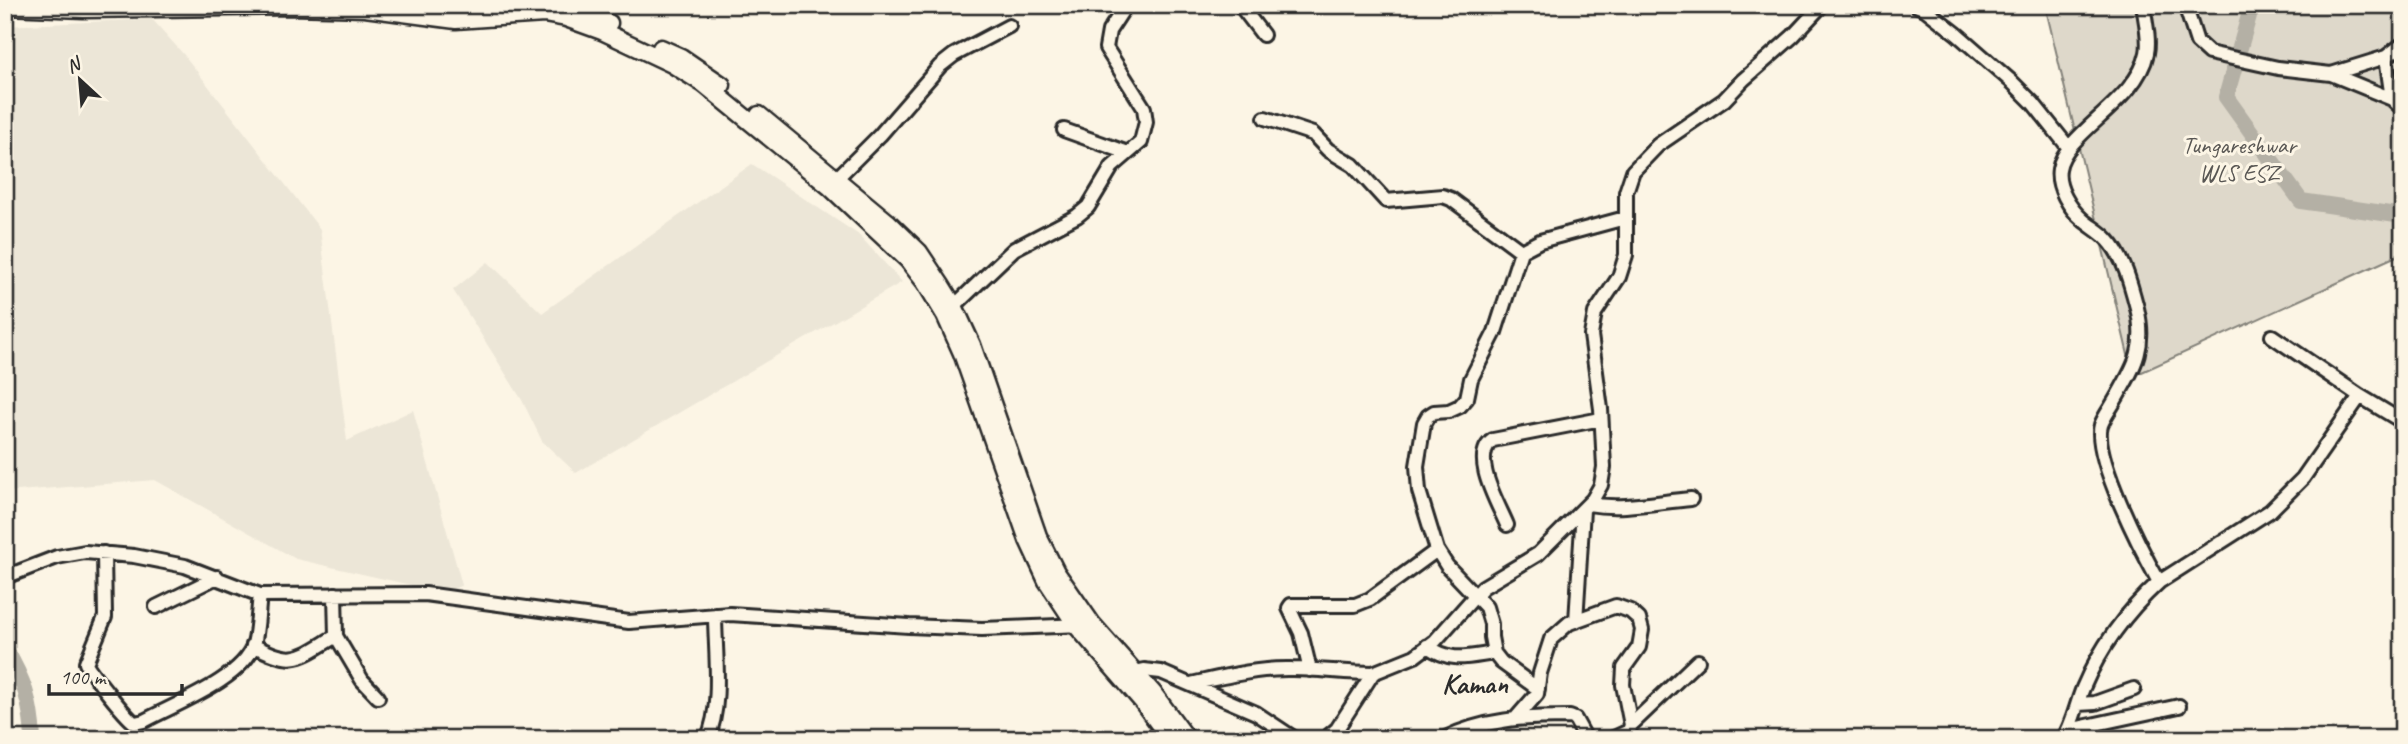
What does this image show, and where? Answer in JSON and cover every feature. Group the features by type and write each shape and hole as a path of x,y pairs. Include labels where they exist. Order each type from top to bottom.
{"main road":[{"path":"441,5 544,14 593,27 655,56 704,84 833,182"},
{"path":"5,6 62,9 365,7 456,20 479,10 509,5"},
{"path":"559,5 605,21 681,57 705,72 833,182 908,260 949,310 1028,540 1047,581 1187,739"},
{"path":"1127,674 1142,701 1168,737"}],"street":[{"path":"949,310 1014,249 1077,216 1088,207 1112,167 1141,142 1146,122 1144,108 1106,48 1110,30 1126,5"},
{"path":"1240,5 1263,35"},
{"path":"1190,684 1290,668 1373,673 1415,656 1435,641 1483,587 1538,554 1585,507 1601,485 1604,467 1591,334 1595,313 1619,277 1626,255 1626,192 1633,171 1658,145 1724,100 1793,37 1822,5"},
{"path":"1916,5 1958,34 2012,82 2033,103 2069,148"},
{"path":"2143,5 2148,51 2141,70 2127,92 2069,148 2059,168 2060,184 2080,218 2108,240 2123,262 2137,307 2142,335 2136,364 2102,425 2100,441 2134,537 2159,582"},
{"path":"2185,5 2197,42 2209,53 2278,68 2331,74 2392,99 2403,109"},
{"path":"833,182 880,135 940,66 954,55 1009,26"},
{"path":"2331,74 2386,57 2403,44"},
{"path":"2386,57 2392,99"},
{"path":"1265,118 1313,134 1328,150 1353,165 1386,201 1443,196 1451,199 1521,251"},
{"path":"1064,130 1128,153"},
{"path":"1538,689 1501,662 1494,653 1490,617 1486,607 1447,566 1437,550 1419,491 1417,466 1424,423 1434,412 1449,411 1460,406 1467,398 1471,379 1495,332 1521,251 1540,242 1625,218"},
{"path":"2272,335 2360,396 2403,422"},
{"path":"2066,734 2105,644 2145,595 2159,582 2270,511 2303,478 2360,396"},
{"path":"1507,524 1487,481 1485,450 1488,443 1601,419"},
{"path":"1585,507 1633,507 1646,502 1690,499"},
{"path":"1576,621 1585,507"},
{"path":"1310,670 1301,633 1289,608 1291,605 1355,605 1370,599 1437,550"},
{"path":"5,577 57,557 85,552 134,556 186,566 260,595 425,594 629,622 730,614 982,629 1084,625"},
{"path":"104,554 105,617 86,663 130,722 144,721 219,681 237,668 253,645 260,595"},
{"path":"156,607 217,577"},
{"path":"335,594 336,636 362,680 379,697"},
{"path":"1517,717 1537,694 1540,673 1551,639 1569,623 1616,606 1630,611 1639,619 1642,630 1639,647 1624,668 1623,685 1631,725"},
{"path":"709,733 716,690 715,615"},
{"path":"253,645 275,657 288,660 305,655 336,636"},
{"path":"1427,646 1441,656 1449,657 1494,653"},
{"path":"1612,739 1629,731 1631,725 1698,661"},
{"path":"1127,674 1144,670 1161,672 1256,713 1295,739"},
{"path":"1325,739 1338,729 1373,673"},
{"path":"2078,704 2095,703 2134,689"},
{"path":"2066,734 2179,706"},
{"path":"1443,739 1489,722 1517,717 1570,717 1575,719 1586,739"}],"shaded area":[{"path":"152,19 185,56 320,229 347,441 413,410 462,585 446,593 296,559 155,480 5,492 5,26"},
{"path":"752,164 859,235 902,282 576,473 542,441 522,400 453,290 488,262 542,313"}],"green space":[{"name":"Tungareshwar WLS ESZ","path":"2045,5 2403,5 2403,253 2133,376"}],"waterway":[{"path":"2252,5 2226,97 2301,201 2403,216"},
{"path":"5,648 25,691 33,739"}],"district":[{"name":"Kaman","path":"1475,683"}]}
